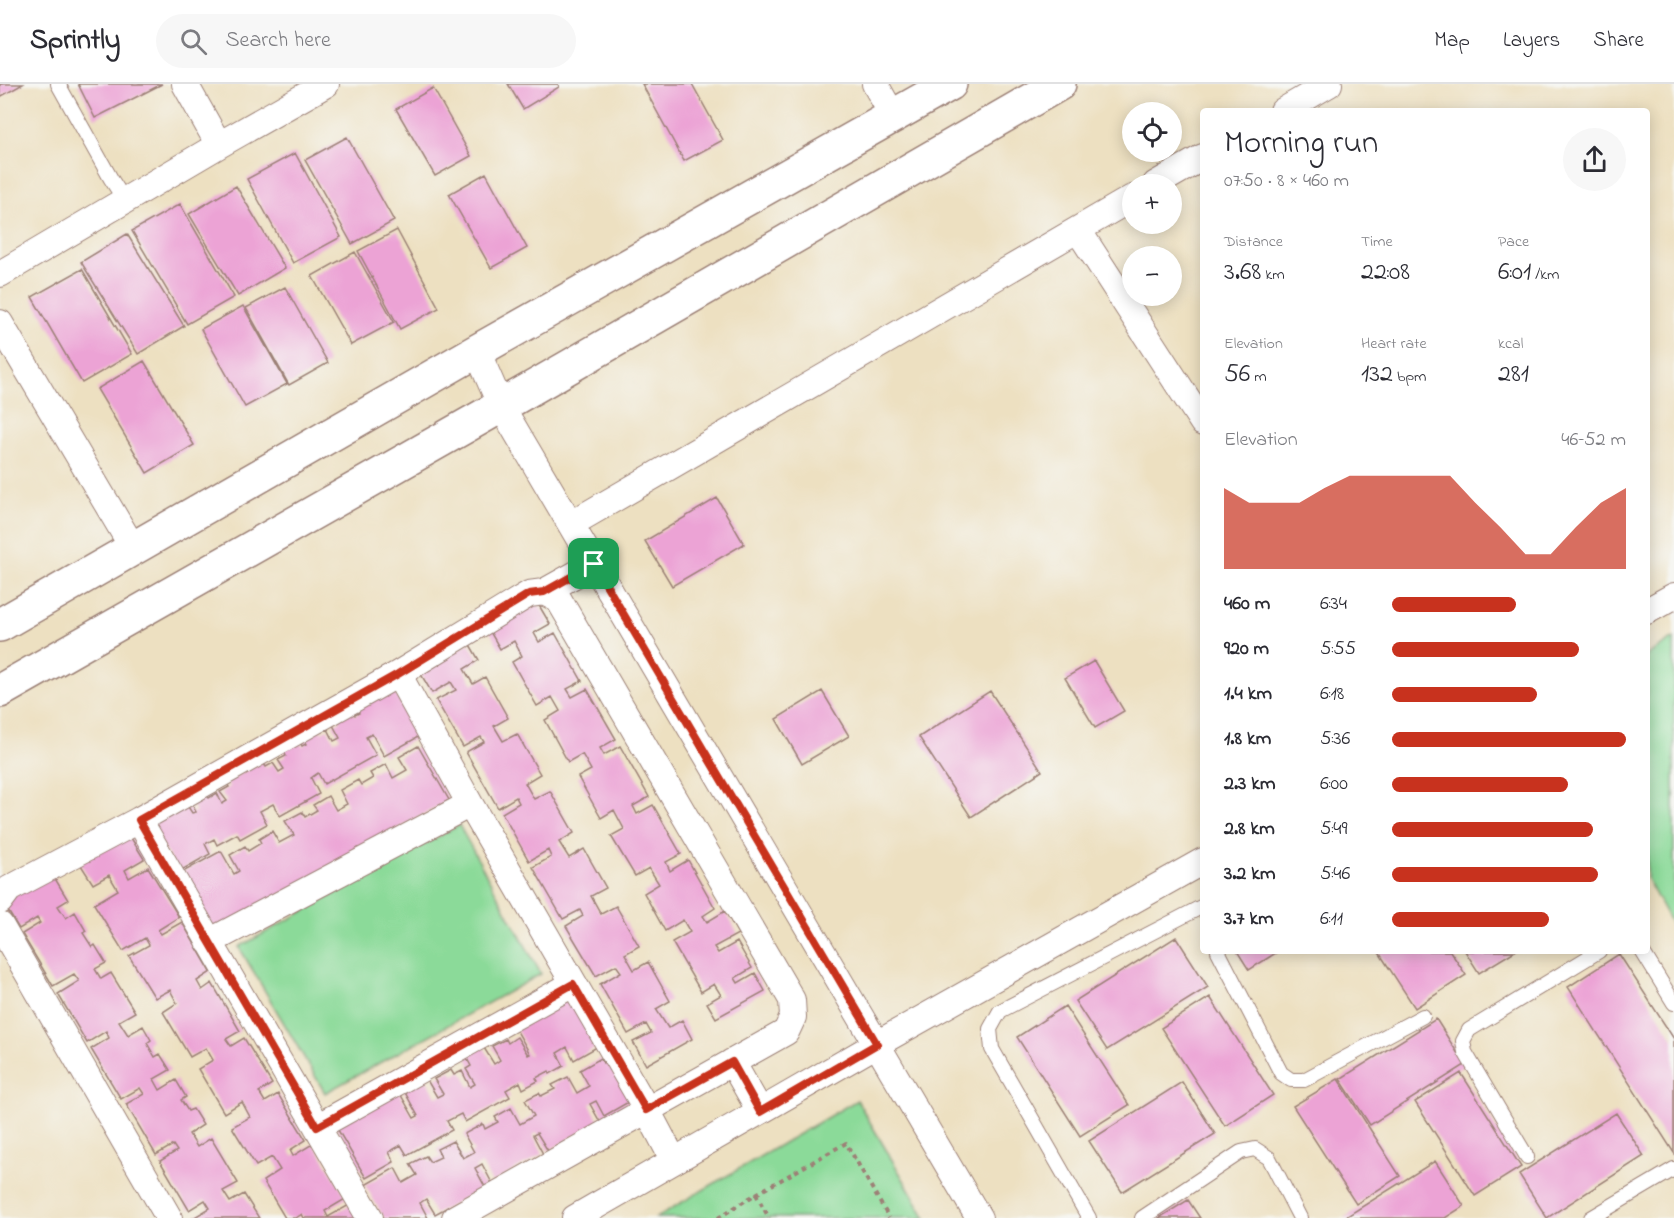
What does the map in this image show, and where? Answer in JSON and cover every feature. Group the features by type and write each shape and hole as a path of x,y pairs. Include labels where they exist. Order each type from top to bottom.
{"street":[{"path":"185,84 219,145"},
{"path":"0,274 326,84"},
{"path":"874,84 893,116"},
{"path":"0,625 477,351 950,84"},
{"path":"0,691 501,406 1059,84"},
{"path":"1288,108 1329,84"},
{"path":"1173,174 1200,159"},
{"path":"571,524 1122,204"},
{"path":"1077,230 1200,418"},
{"path":"0,323 133,548"},
{"path":"477,351 501,406 979,1218"},
{"path":"0,901 9,890 139,820 398,674 529,594 544,592 594,564"},
{"path":"455,1218 786,1032 793,1017 792,1000 558,600 544,592"},
{"path":"1650,609 1674,596"},
{"path":"398,674 674,1161"},
{"path":"209,942 470,804"},
{"path":"139,820 370,1218"},
{"path":"576,1218 877,1044 1200,863"},
{"path":"0,925 169,1218"},
{"path":"317,1127 573,984"},
{"path":"732,1062 760,1112"}],"lane":[{"path":"58,84 125,201"},
{"path":"1089,1218 992,1049 990,1029 1000,1011 1200,913"},
{"path":"1220,954 1281,1073 1291,1080 1304,1080 1423,1016"},
{"path":"1527,1157 1465,1052 1463,1041 1469,1030 1594,954"},
{"path":"1644,954 1674,1003"},
{"path":"1142,1218 1241,1152 1254,1149 1269,1158 1300,1218"},
{"path":"1591,1218 1674,1169"}],"path":[{"path":"718,1218 846,1143 889,1218"},
{"path":"756,1194 769,1218"}],"green space":[{"path":"1674,638 1674,929 1650,885 1650,653"},
{"path":"459,825 541,974 325,1093 239,947"},
{"path":"857,1100 926,1218 655,1218"}],"building":[{"path":"0,84 23,84 0,97"},
{"path":"78,84 162,84 95,118"},
{"path":"508,84 558,84 559,87 523,109"},
{"path":"642,84 692,84 723,140 684,161"},
{"path":"433,88 471,156 435,176 396,109"},
{"path":"347,137 394,221 352,244 305,160"},
{"path":"295,153 341,237 293,263 247,179"},
{"path":"486,173 527,248 491,268 449,194"},
{"path":"236,186 285,268 238,296 189,214"},
{"path":"180,204 234,297 187,324 132,231"},
{"path":"397,230 439,308 400,329 358,251"},
{"path":"127,234 184,326 138,354 81,262"},
{"path":"355,252 394,322 351,345 312,276"},
{"path":"82,269 132,354 82,383 32,297"},
{"path":"285,287 328,363 289,385 246,308"},
{"path":"243,306 287,384 245,407 201,329"},
{"path":"144,361 194,445 147,473 97,389"},
{"path":"717,498 744,544 672,586 645,541"},
{"path":"537,602 550,624 534,633 539,642 555,633 582,681 567,689 572,697 587,689 616,739 600,748 604,755 620,746 649,797 633,806 637,814 653,805 681,854 666,862 670,871 688,860 715,908 703,916 707,922 725,911 738,934 714,947 718,953 737,942 752,968 735,978 738,983 755,973 765,991 716,1018 707,1003 721,995 714,984 701,992 672,942 690,932 683,920 665,931 644,893 659,884 649,868 635,876 611,836 624,829 614,810 601,818 578,777 591,770 582,754 568,762 545,720 560,711 552,697 537,706 512,662 522,656 514,641 500,649 489,630"},
{"path":"469,643 479,660 464,669 473,684 485,677 508,718 494,726 503,741 517,734 540,774 525,783 534,799 550,791 574,833 559,842 569,858 584,849 606,888 591,896 601,914 616,906 639,946 625,954 634,970 648,962 670,1001 656,1009 668,1028 682,1020 692,1039 646,1065 633,1042 651,1033 646,1024 628,1034 600,984 621,972 616,965 596,976 566,926 583,916 580,910 563,919 533,867 551,857 548,850 529,861 502,813 519,803 516,797 498,808 466,752 484,742 481,737 463,747 436,700 456,690 451,682 432,693 419,671"},
{"path":"1094,661 1124,711 1095,728 1065,678"},
{"path":"389,683 420,736 384,756 372,734 366,737 376,755 324,784 318,773 311,778 319,794 280,816 273,804 260,811 267,824 240,839 237,834 217,845 214,839 205,844 210,854 178,872 147,819 183,799 192,813 196,812 191,802 206,794 209,798 217,793 222,804 227,801 220,792 229,787 226,782 262,761 266,767 273,763 279,772 284,769 278,760 286,756 283,749 299,740 302,746 306,744 302,737 318,728 321,732 328,729 334,741 340,738 333,725 341,721 338,717 352,709 355,715 359,713 353,704"},
{"path":"822,691 849,736 802,764 776,719"},
{"path":"990,691 1042,771 971,817 919,737"},
{"path":"418,746 449,800 215,932 181,873 221,851 234,874 239,871 230,855 245,846 248,851 261,843 259,839 272,831 279,843 294,835 285,821 302,812 305,817 317,810 313,805 328,796 336,810 347,804 340,790 358,780 361,785 373,778 370,773 386,764 393,778 407,770 399,757"},
{"path":"128,833 144,859 125,870 129,878 148,867 179,917 158,930 161,934 182,922 211,972 197,981 202,990 212,983 240,1031 226,1039 231,1046 244,1038 272,1084 259,1092 265,1102 278,1094 306,1140 290,1150 293,1156 314,1143 347,1198 325,1211 328,1217 351,1204 359,1218 304,1218 302,1214 296,1218 285,1218 263,1181 280,1170 272,1157 256,1166 232,1127 250,1117 242,1102 224,1113 198,1069 213,1060 206,1048 190,1057 163,1012 177,1003 170,990 155,998 129,956 149,945 145,938 123,951 94,904 118,890 109,875 93,884 79,862"},
{"path":"51,872 68,900 58,906 66,918 75,912 86,931 83,933 92,947 95,945 106,963 95,969 101,979 111,973 135,1012 119,1021 128,1035 143,1026 151,1040 147,1043 155,1057 160,1054 170,1070 154,1079 160,1090 176,1080 186,1097 181,1100 188,1111 193,1109 203,1125 189,1134 197,1147 211,1138 238,1183 223,1191 230,1202 244,1194 259,1218 193,1218 210,1208 205,1200 189,1210 160,1161 177,1151 173,1145 156,1155 126,1104 144,1094 140,1088 121,1099 91,1049 109,1038 106,1031 87,1043 58,994 79,981 74,974 53,986 22,934 40,923 37,918 19,929 2,901"},
{"path":"1176,937 1208,987 1107,1050 1075,1001"},
{"path":"1239,954 1274,954 1249,970"},
{"path":"1380,954 1452,954 1466,975 1415,1008"},
{"path":"1467,954 1510,954 1479,973"},
{"path":"1619,954 1674,1039 1674,1153 1568,987"},
{"path":"568,994 597,1047 574,1060 567,1047 557,1053 564,1066 550,1074 549,1071 536,1078 538,1081 523,1089 520,1082 506,1090 510,1097 465,1122 461,1114 447,1121 452,1130 407,1155 401,1145 389,1152 394,1162 366,1178 335,1125 398,1090 414,1118 418,1116 402,1087 424,1075 437,1097 443,1094 434,1079 451,1070 454,1075 462,1071 470,1087 475,1084 466,1069 471,1066 464,1053 481,1043 494,1064 500,1060 492,1046 506,1039 508,1043 517,1037 528,1055 530,1054 513,1024"},
{"path":"1210,997 1273,1095 1225,1126 1161,1028"},
{"path":"1065,1006 1129,1105 1080,1136 1017,1037"},
{"path":"1436,1019 1465,1065 1370,1125 1340,1079"},
{"path":"601,1058 603,1063 609,1059 632,1100 604,1116 596,1101 590,1104 600,1122 548,1151 537,1133 533,1135 543,1154 492,1183 482,1164 475,1168 485,1187 435,1214 426,1199 420,1203 428,1218 384,1218 365,1185 395,1168 403,1183 417,1175 410,1164 426,1156 430,1162 441,1157 437,1149 453,1141 463,1158 474,1152 464,1134 483,1124 485,1129 498,1122 495,1117 511,1108 520,1124 534,1116 525,1100 555,1089 552,1085 568,1077 577,1093 589,1086 580,1070"},
{"path":"1461,1073 1521,1167 1475,1196 1415,1102"},
{"path":"1338,1079 1400,1176 1356,1204 1293,1106"},
{"path":"1182,1082 1215,1134 1122,1192 1089,1141"},
{"path":"1616,1113 1644,1156 1547,1218 1519,1174"},
{"path":"1435,1161 1464,1206 1445,1218 1344,1218"},
{"path":"1188,1200 1200,1218 1159,1218"}],"route":[{"path":"594,564 877,1044 760,1112 732,1062 646,1110 573,984 317,1127 139,820 398,674 529,594 544,592 594,564"}]}
